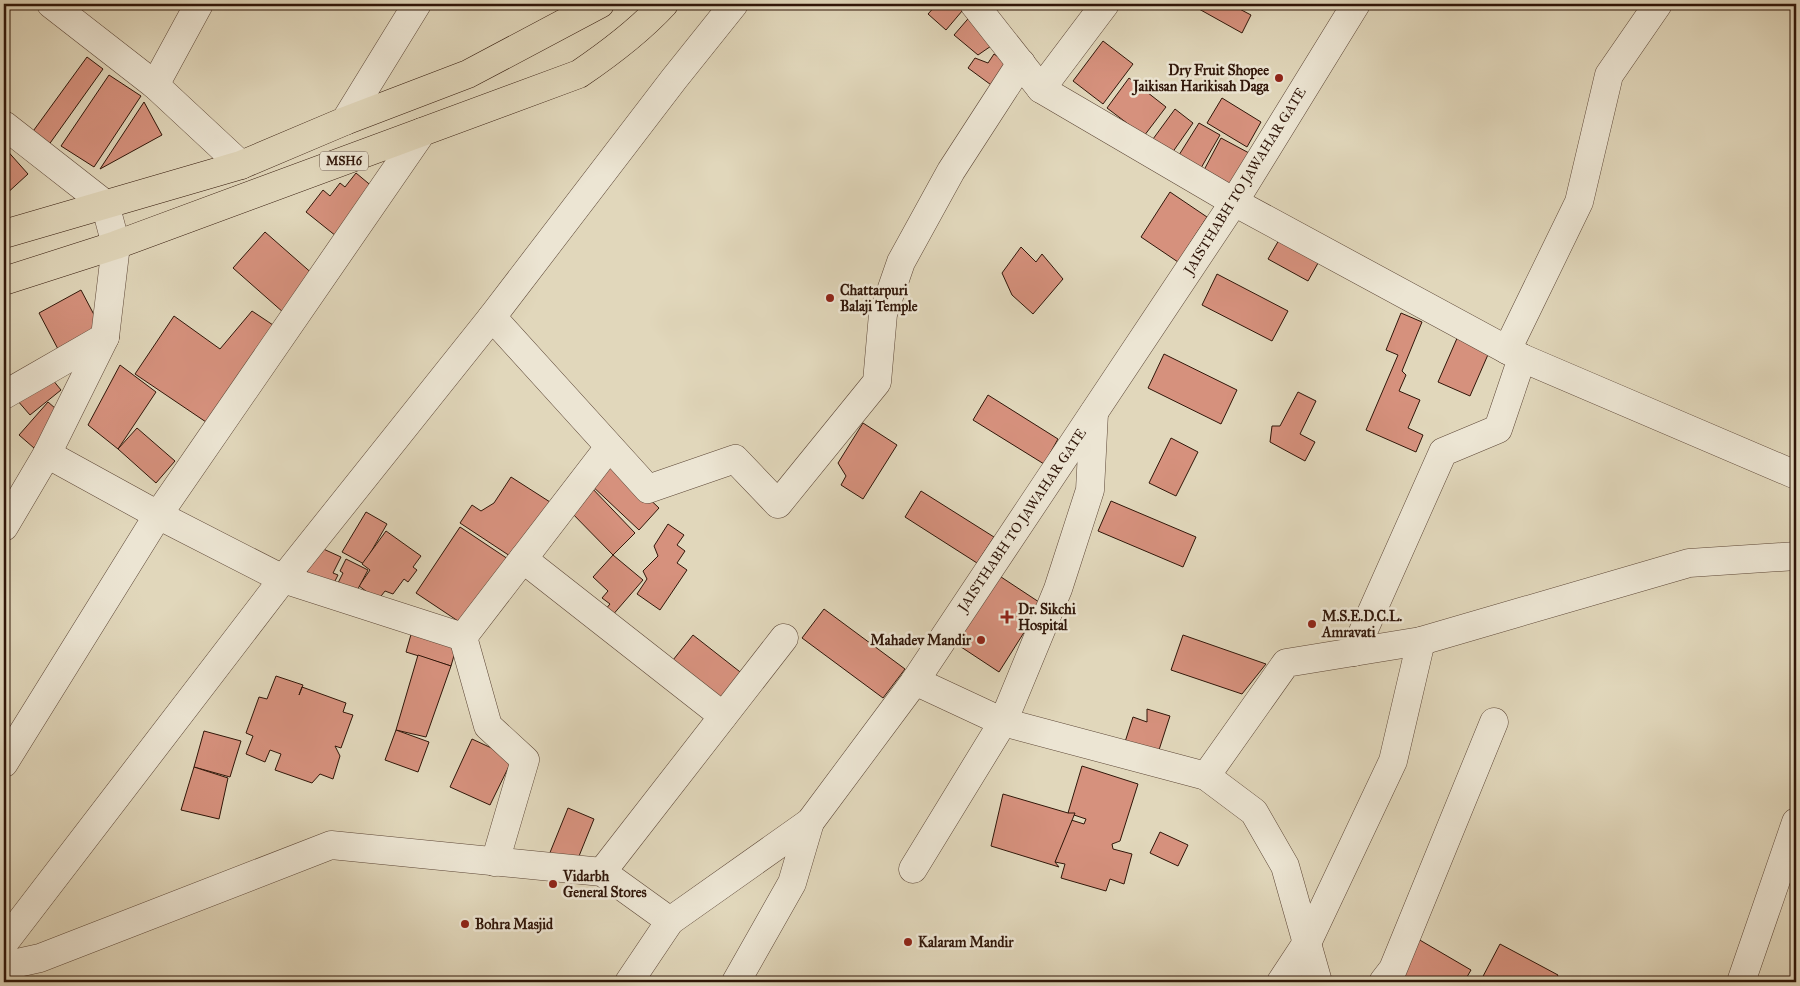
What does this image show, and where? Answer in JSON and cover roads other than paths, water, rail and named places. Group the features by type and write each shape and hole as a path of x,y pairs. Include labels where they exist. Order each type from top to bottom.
{"main road":[{"name":"MSH6","path":"4,234 241,165 345,121 468,74 600,4"},
{"name":"MSH6","path":"4,281 116,245 579,74 605,57 643,26 664,4"}],"street":[{"path":"50,4 156,85 241,165"},
{"path":"156,85 199,4"},
{"path":"345,121 417,4"},
{"path":"4,943 284,579 492,317 674,79 734,4"},
{"path":"974,4 1041,89 1234,202 1514,354 1796,474"},
{"path":"1041,89 1105,4"},
{"name":"JAISTHABH TO JAWAHAR GATE","path":"629,982 670,921 810,822 915,681 1234,202 1356,4"},
{"path":"1354,652 1443,452 1498,429 1514,354 1579,202 1609,75 1658,4"},
{"path":"492,317 648,489 734,459 778,504 878,382 883,314 900,262 951,171 1021,62"},
{"path":"4,124 105,204 116,245 105,337 47,454 4,527"},
{"path":"4,763 158,515 422,132"},
{"path":"4,394 105,337"},
{"path":"913,869 1004,722 1058,589 1090,490 1094,413"},
{"path":"463,636 609,447"},
{"path":"47,454 158,515 284,579 463,636"},
{"path":"1206,776 1286,662 1421,641 1689,563 1796,556"},
{"path":"523,559 723,716"},
{"path":"463,636 488,726 525,760 495,862"},
{"path":"602,872 784,638"},
{"path":"1281,982 1308,941 1393,761 1421,641"},
{"path":"915,681 1004,722 1206,776 1254,812 1285,866 1308,941 1318,982"},
{"path":"1383,982 1393,969 1494,722"},
{"path":"736,982 792,883 810,822"},
{"path":"1741,982 1796,822"},
{"path":"4,966 40,958 331,844 602,872 670,921"}],"place":[{"name":"Dry Fruit Shopee Jaikisan Harikisah Daga","path":"1279,78"},
{"name":"Chattarpuri Balaji Temple","path":"830,298"},
{"name":"Dr. Sikchi Hospital","path":"1007,617"},
{"name":"M.S.E.D.C.L. Amravati","path":"1312,624"},
{"name":"Mahadev Mandir","path":"981,640"},
{"name":"Vidarbh General Stores","path":"553,884"},
{"name":"Bohra Masjid","path":"465,924"},
{"name":"Kalaram Mandir","path":"908,942"}]}
